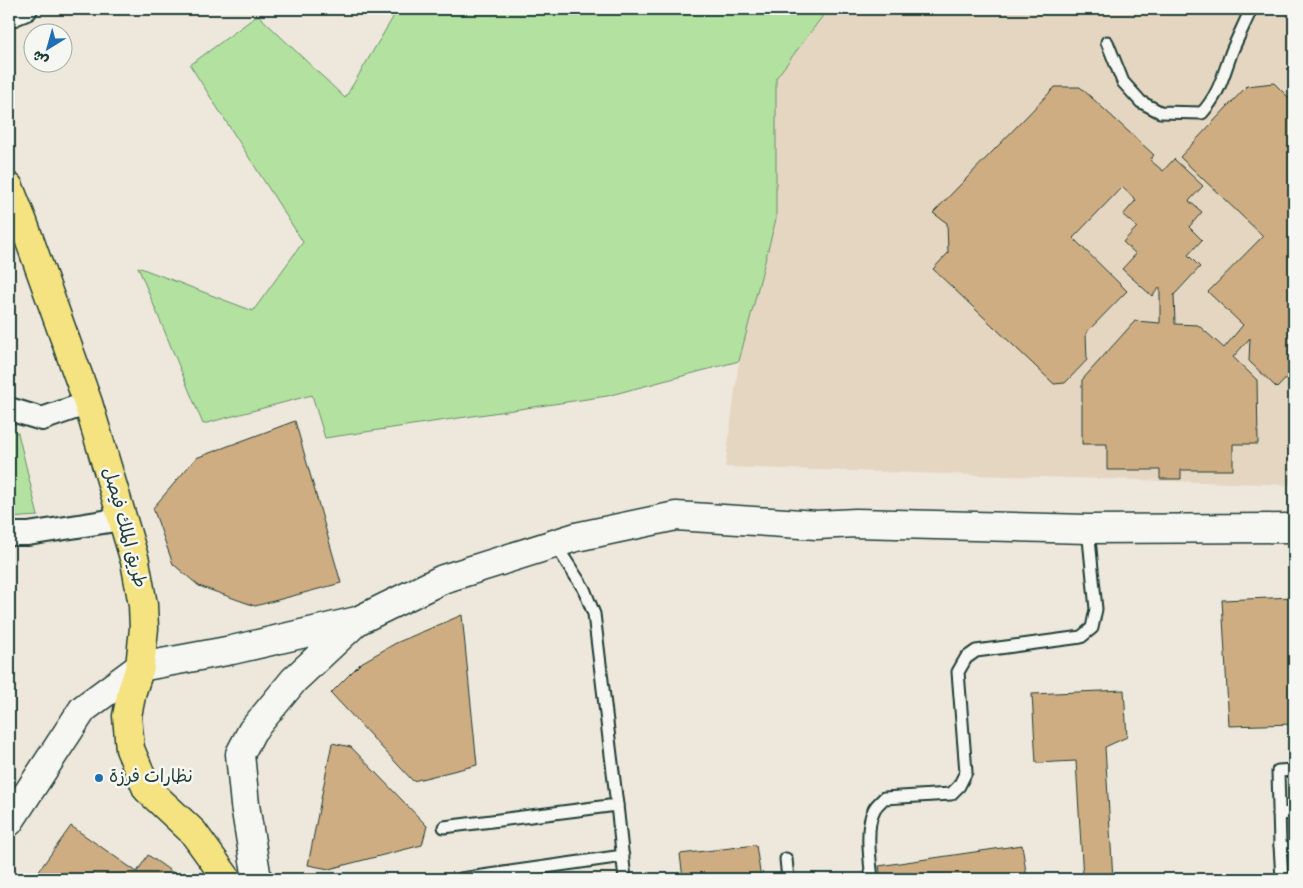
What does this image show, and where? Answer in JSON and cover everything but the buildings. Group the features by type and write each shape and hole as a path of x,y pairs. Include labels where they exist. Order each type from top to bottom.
{"main road":[{"name":"طريق الملك فيصل","path":"9,188 88,403 136,561 143,605 144,628 140,668 132,691 127,716 130,749 147,788 193,832 227,879"}],"street":[{"path":"9,409 42,420 88,403"},
{"path":"9,822 83,710 140,668 232,650 357,621 443,579 576,537 676,516 817,525 856,522 1088,529 1294,528"},
{"path":"9,534 28,534 122,519"},
{"path":"257,879 245,805 240,754 252,731 294,680 357,621"}],"lane":[{"path":"1106,42 1123,82 1141,102 1160,112 1202,113 1220,88 1233,49 1252,9"},
{"path":"872,879 869,858 869,822 874,809 884,798 951,794 959,786 966,772 958,672 966,658 976,651 1081,637 1092,628 1096,609 1088,529"},
{"path":"555,544 584,589 594,614 625,879"},
{"path":"1282,879 1278,771 1294,770"},
{"path":"444,827 617,805"},
{"path":"1279,814 1294,813"},
{"path":"1280,845 1294,851"},
{"path":"461,879 623,856"},
{"path":"786,859 788,879"}],"shaded area":[{"path":"828,9 1294,9 1294,485 725,467 739,361 776,219 776,78"}],"green space":[{"path":"398,9 828,9 776,78 776,219 739,361 607,396 325,438 312,395 203,424 138,267 253,311 303,242 190,65 258,15 345,98"},
{"path":"9,430 18,433 38,516 9,518"}],"place":[{"name":"نظارات فرزة","path":"99,778"}]}
